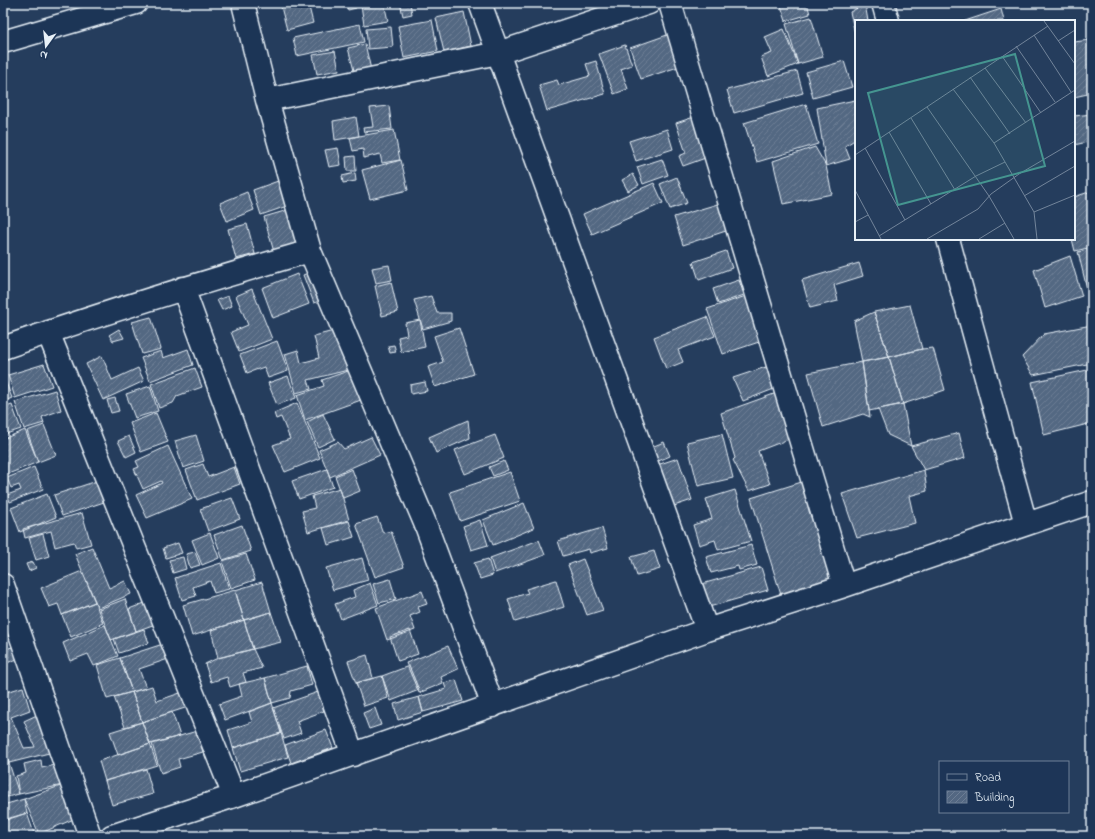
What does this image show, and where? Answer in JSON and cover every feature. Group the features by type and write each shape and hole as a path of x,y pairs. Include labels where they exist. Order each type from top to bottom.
{"street":[{"path":"3,42 136,3"},
{"path":"243,3 267,100 310,251 425,523 493,706"},
{"path":"480,3 707,630"},
{"path":"267,100 498,53 649,3"},
{"path":"670,3 844,586"},
{"path":"883,3 888,20"},
{"path":"948,240 1026,524"},
{"path":"3,348 183,288 310,251"},
{"path":"183,288 353,755"},
{"path":"48,332 234,796"},
{"path":"112,836 353,755 707,630 844,586 1092,502"},
{"path":"3,585 90,836"}],"building":[{"path":"280,3 308,3 313,23 287,30"},
{"path":"346,3 355,3 356,8 348,10"},
{"path":"384,3 388,21 364,25 361,5"},
{"path":"400,3 410,3 412,14 403,16"},
{"path":"780,3 807,3 810,14 786,21"},
{"path":"865,4 868,20 855,20 855,34 850,12"},
{"path":"1001,9 1004,20 968,20"},
{"path":"464,12 471,46 444,52 436,18"},
{"path":"811,17 823,57 798,64 786,24"},
{"path":"432,20 438,51 404,58 398,26"},
{"path":"360,24 364,42 297,56 293,38"},
{"path":"391,27 393,47 368,49 366,29"},
{"path":"784,29 798,64 768,76 761,57 772,53 765,37"},
{"path":"670,34 681,66 641,79 630,48"},
{"path":"1090,40 1092,47 1092,93 1075,97 1075,42"},
{"path":"365,44 372,74 356,78 348,48"},
{"path":"625,45 632,65 621,69 628,89 614,94 599,54"},
{"path":"335,51 339,70 317,74 313,55"},
{"path":"596,61 605,94 547,111 539,85 557,80 559,85 590,76 586,64"},
{"path":"844,61 852,87 813,98 806,72"},
{"path":"797,71 803,93 734,113 727,90"},
{"path":"855,100 855,140 845,146 850,159 826,166 817,108"},
{"path":"806,104 818,144 757,162 744,123"},
{"path":"389,106 392,129 364,132 363,128 373,127 370,108"},
{"path":"1092,114 1092,141 1075,145 1075,116"},
{"path":"697,116 711,156 683,166 679,156 686,153 676,123"},
{"path":"356,117 359,136 335,140 333,121"},
{"path":"667,129 673,149 636,161 629,141"},
{"path":"394,130 400,160 382,163 380,154 364,158 363,149 353,151 350,138"},
{"path":"815,147 826,166 832,194 783,204 773,161"},
{"path":"338,148 341,165 329,167 325,150"},
{"path":"355,156 356,171 347,171 346,157"},
{"path":"662,159 668,175 643,184 637,167"},
{"path":"401,160 408,190 370,199 362,170"},
{"path":"355,173 356,181 343,183 342,176"},
{"path":"633,174 639,185 628,191 622,180"},
{"path":"677,177 687,203 670,209 660,184"},
{"path":"278,181 287,206 261,215 253,190"},
{"path":"654,183 663,203 592,234 583,214"},
{"path":"1092,191 1092,247 1075,251 1072,240 1075,240 1075,197"},
{"path":"247,192 254,210 227,221 220,203"},
{"path":"721,203 729,230 683,245 674,217"},
{"path":"288,210 298,246 274,252 264,217"},
{"path":"247,224 255,254 236,259 228,229"},
{"path":"1092,249 1092,292 1088,293 1078,252"},
{"path":"726,251 732,268 699,280 693,262"},
{"path":"1070,256 1082,296 1045,308 1034,270"},
{"path":"859,263 863,276 834,285 838,301 810,308 802,280"},
{"path":"389,265 392,280 376,283 372,268"},
{"path":"313,271 324,300 314,303 303,275"},
{"path":"297,274 309,304 273,318 262,288"},
{"path":"739,280 744,295 718,304 713,289"},
{"path":"391,282 398,312 382,316 375,286"},
{"path":"252,289 272,339 239,352 231,332 248,325 236,296"},
{"path":"228,296 232,306 222,310 217,300"},
{"path":"431,296 437,313 451,313 451,321 423,329 414,300"},
{"path":"746,296 762,341 723,354 707,309"},
{"path":"910,305 922,349 889,357 874,312"},
{"path":"874,312 889,357 862,362 854,321"},
{"path":"151,317 161,349 142,354 132,322"},
{"path":"707,317 715,336 678,350 683,362 666,369 654,337"},
{"path":"420,320 425,347 401,352 398,337 407,335 405,323"},
{"path":"1092,325 1092,363 1033,375 1022,357 1044,334"},
{"path":"459,328 474,374 435,387 428,367 443,362 434,336"},
{"path":"119,329 124,338 113,341 109,335"},
{"path":"338,330 348,370 308,380 311,389 296,393 285,354 298,350 301,363 319,358 314,336"},
{"path":"277,341 288,371 268,378 264,367 247,373 240,355"},
{"path":"394,345 396,352 390,353 388,346"},
{"path":"933,348 945,390 903,404 889,357 922,349"},
{"path":"188,349 193,365 150,381 141,358 161,351 163,358"},
{"path":"102,356 112,380 138,368 144,381 103,400 86,364"},
{"path":"889,357 903,404 869,411 862,362"},
{"path":"862,362 870,417 863,414 823,427 808,373"},
{"path":"44,364 52,386 15,398 8,375"},
{"path":"772,365 779,387 743,401 733,378"},
{"path":"195,368 202,387 177,396 173,403 159,408 151,384"},
{"path":"1092,369 1092,423 1044,435 1032,382"},
{"path":"351,370 361,400 305,420 297,395 324,386 322,380"},
{"path":"3,375 12,398 3,402"},
{"path":"288,376 296,398 277,405 268,383"},
{"path":"425,382 427,391 411,394 410,385"},
{"path":"150,386 158,411 135,418 126,394"},
{"path":"55,390 61,410 42,417 44,423 24,429 15,402"},
{"path":"785,390 789,439 758,451 770,484 749,491 733,460 735,458 721,413"},
{"path":"115,398 119,411 111,413 107,400"},
{"path":"297,403 320,458 285,472 273,445 290,439 281,417 276,419 274,413"},
{"path":"903,404 911,446 888,435 878,409"},
{"path":"12,405 21,429 3,435 3,408"},
{"path":"156,413 168,442 141,452 130,423"},
{"path":"323,414 335,439 318,447 307,422"},
{"path":"468,420 470,438 436,453 429,437"},
{"path":"44,425 56,455 38,462 27,431"},
{"path":"25,430 38,462 3,476 3,439"},
{"path":"959,433 965,458 924,470 911,446"},
{"path":"722,434 733,478 698,486 687,442"},
{"path":"196,435 204,461 183,468 175,441"},
{"path":"495,435 504,458 465,474 455,450"},
{"path":"129,436 136,452 126,457 118,441"},
{"path":"371,437 380,455 330,477 319,450 338,442 344,449"},
{"path":"664,442 670,456 656,462 649,448"},
{"path":"168,446 192,499 147,518 136,495 162,483 161,481 143,489 134,469 139,467 136,461"},
{"path":"678,458 692,500 671,507 657,465"},
{"path":"504,461 508,470 493,476 489,467"},
{"path":"203,464 208,477 234,467 240,484 197,500 186,470"},
{"path":"34,467 43,489 10,502 7,495 21,490 19,485 11,488 7,478"},
{"path":"327,469 333,487 299,499 292,481"},
{"path":"352,469 360,491 343,498 335,476"},
{"path":"924,470 927,491 909,496 915,523 857,538 842,494"},
{"path":"510,472 520,501 460,521 450,492"},
{"path":"808,480 838,580 781,595 751,498"},
{"path":"97,481 104,502 62,516 54,495"},
{"path":"340,488 349,520 308,532 302,511 315,508 312,496"},
{"path":"735,490 751,541 718,550 715,540 699,545 693,525 712,519 706,499"},
{"path":"47,494 56,517 20,532 11,508"},
{"path":"232,498 240,519 208,531 200,509"},
{"path":"524,503 534,528 493,545 483,520"},
{"path":"82,513 91,544 76,548 74,542 55,547 51,531 25,538 23,529"},
{"path":"377,517 383,533 391,531 404,567 375,577 356,524"},
{"path":"480,520 488,545 471,550 463,526"},
{"path":"349,521 354,537 328,545 323,528"},
{"path":"242,525 251,551 223,560 214,535"},
{"path":"602,528 608,548 590,553 589,549 563,556 558,541"},
{"path":"210,533 219,558 202,565 192,540"},
{"path":"43,534 49,556 36,560 29,538"},
{"path":"539,540 545,555 495,573 490,558"},
{"path":"178,543 182,553 166,558 163,548"},
{"path":"751,545 757,565 739,570 738,566 711,573 706,557"},
{"path":"92,547 109,588 125,581 131,594 98,608 75,554"},
{"path":"654,551 660,569 637,576 631,557"},
{"path":"195,552 200,565 190,568 186,554"},
{"path":"246,554 255,580 231,588 222,561"},
{"path":"183,557 186,569 173,573 169,560"},
{"path":"362,558 368,580 333,590 326,568"},
{"path":"488,559 493,575 480,579 474,563"},
{"path":"583,559 603,610 587,615 568,565"},
{"path":"33,562 36,568 29,571 26,564"},
{"path":"221,563 229,589 214,593 210,581 193,587 196,596 182,600 175,578"},
{"path":"761,567 768,590 709,607 702,584"},
{"path":"82,571 95,602 62,615 58,604 49,607 41,588"},
{"path":"390,579 396,599 379,603 373,584"},
{"path":"556,580 564,607 515,622 508,599 528,593 526,589"},
{"path":"262,582 271,612 244,620 235,590"},
{"path":"370,583 378,605 341,619 335,604 355,597 353,590"},
{"path":"235,590 244,620 192,636 183,605"},
{"path":"422,591 427,604 418,607 420,612 410,616 415,630 387,640 376,608"},
{"path":"125,599 136,631 111,640 99,609"},
{"path":"150,601 158,623 136,631 129,609"},
{"path":"95,602 103,623 71,637 62,615"},
{"path":"3,604 15,636 3,640"},
{"path":"271,612 281,642 253,649 244,620"},
{"path":"244,620 253,649 218,658 211,630"},
{"path":"105,625 118,656 94,666 88,654 70,661 63,643"},
{"path":"144,629 149,643 119,653 114,639"},
{"path":"410,630 418,654 398,661 390,637"},
{"path":"166,643 171,658 139,669 146,688 132,692 120,658"},
{"path":"15,646 20,658 4,664 3,650"},
{"path":"448,646 458,669 441,677 443,683 419,693 406,663"},
{"path":"253,649 262,668 243,673 246,682 230,687 227,677 211,682 205,664 218,658"},
{"path":"367,655 373,678 356,683 348,661"},
{"path":"120,658 132,692 107,699 97,665"},
{"path":"307,666 312,685 291,691 290,698 272,703 265,678"},
{"path":"409,666 419,690 391,701 382,676"},
{"path":"382,676 388,698 364,706 356,683"},
{"path":"265,678 272,703 225,720 219,704 242,696 239,684"},
{"path":"456,680 463,701 423,712 419,697 446,689 444,683"},
{"path":"152,686 157,701 183,692 188,707 142,722 132,692"},
{"path":"23,687 30,710 11,717 24,748 35,747 24,721 39,714 57,751 9,763 3,747 3,693"},
{"path":"132,692 142,722 125,727 114,697"},
{"path":"318,692 324,711 297,721 301,733 284,739 273,708"},
{"path":"419,697 423,712 398,720 394,704"},
{"path":"272,703 281,733 233,748 228,730 252,722 249,712"},
{"path":"375,708 381,725 369,729 363,713"},
{"path":"172,712 180,736 150,744 142,722"},
{"path":"142,722 150,744 118,755 110,732"},
{"path":"326,730 333,748 291,763 285,745"},
{"path":"197,731 203,752 178,759 180,767 161,773 152,744"},
{"path":"281,733 288,757 240,771 233,748"},
{"path":"150,744 157,765 105,781 99,761"},
{"path":"3,747 9,763 3,764"},
{"path":"41,760 42,768 58,764 63,785 19,794 16,776 26,773 24,764"},
{"path":"9,763 19,794 3,798 3,764"},
{"path":"146,769 153,794 112,805 105,781"},
{"path":"63,785 76,818 39,834 24,799"},
{"path":"24,799 27,813 3,820 3,805"},
{"path":"27,813 35,836 3,836 3,821"}]}
